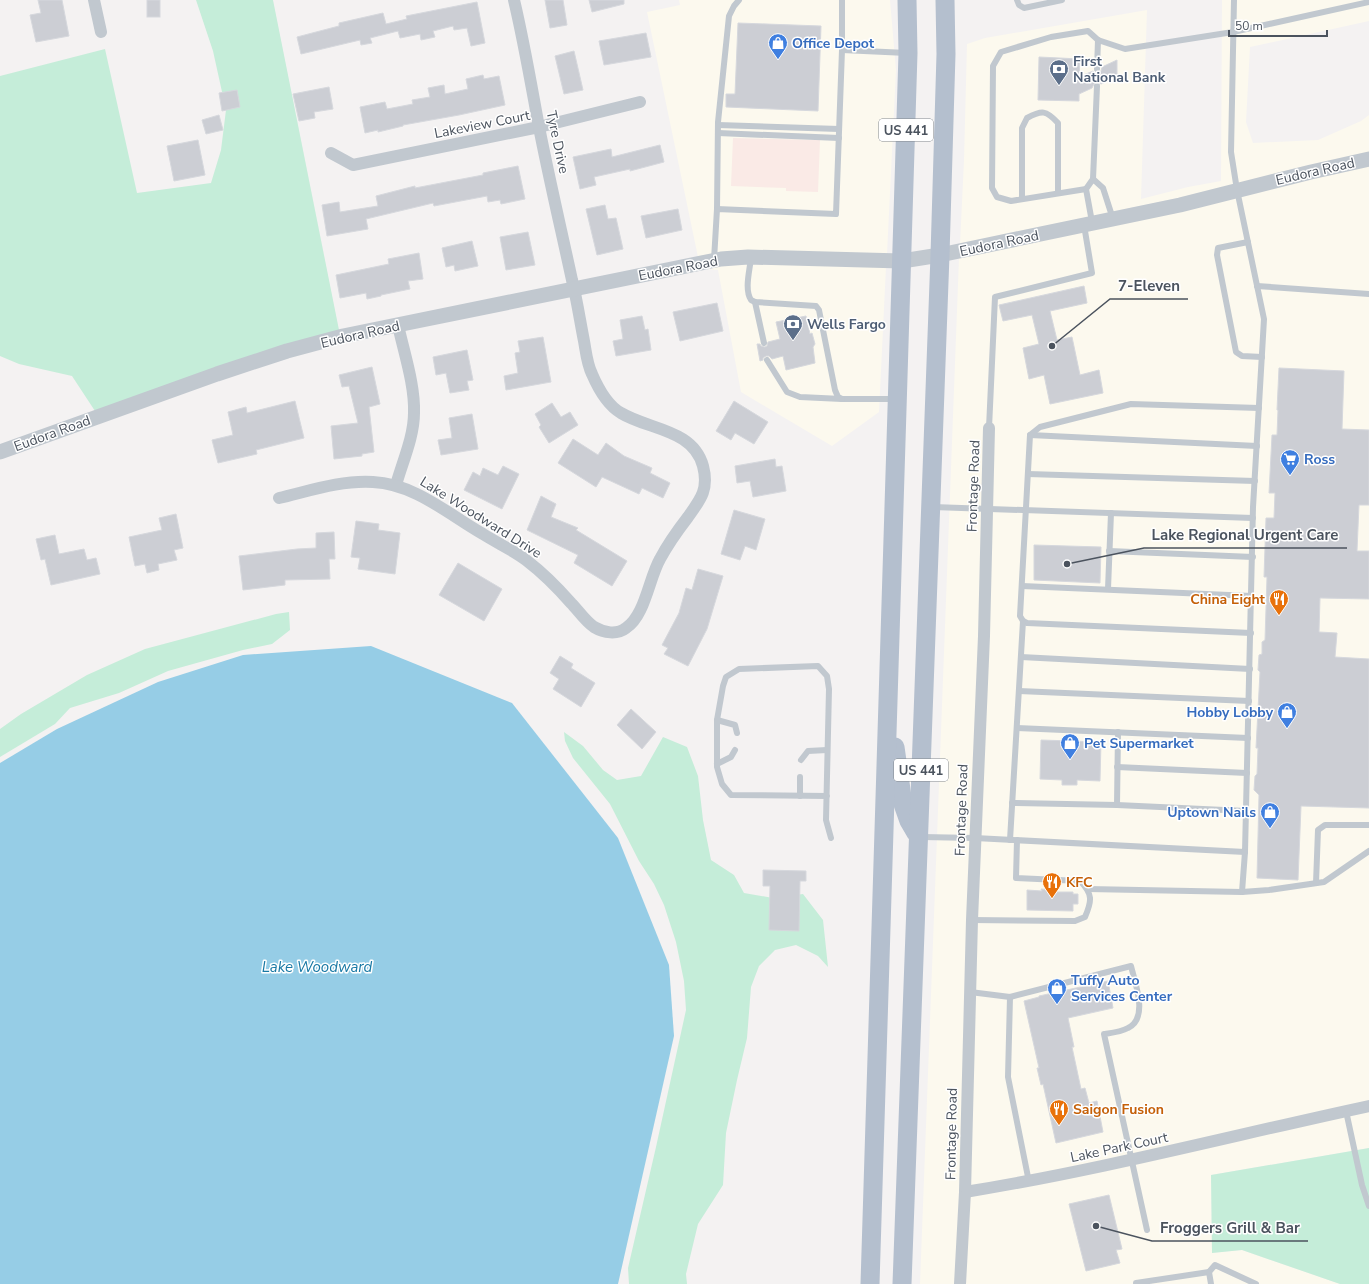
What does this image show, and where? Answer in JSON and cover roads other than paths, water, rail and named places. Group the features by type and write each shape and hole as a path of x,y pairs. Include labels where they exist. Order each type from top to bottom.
{"main road":[{"name":"US 441","path":"870,1284 908,53 907,0"},
{"name":"US 441","path":"902,1284 940,255 946,54 945,0"},
{"path":"888,694 903,804 918,837"}],"street":[{"path":"94,0 101,32"},
{"name":"Tyre Drive","path":"514,0 539,127 574,289"},
{"name":"Lakeview Court","path":"331,153 353,165 539,127 640,102"},
{"name":"Eudora Road","path":"0,452 210,377 287,351 343,336 714,260 751,257 902,261 940,255 1180,205 1369,159"},
{"name":"Lake Woodward Drive","path":"398,325 413,394 414,414 412,430 396,485 435,503 482,534 525,559 553,583 595,627 614,633 622,631 630,626 643,605 660,558 702,496 705,486 704,471 702,461 697,452 685,440 672,433 622,414 613,408 605,398 590,370 574,289"},
{"name":"Frontage Road","path":"965,1192 972,920 984,636 989,428"},
{"path":"279,498 324,487 356,482 374,482 396,485"},
{"name":"Lake Park Court","path":"965,1192 1029,1182 1369,1106"},
{"path":"960,1284 965,1192"}],"lane":[{"path":"714,260 717,209 718,123 729,16 739,0"},
{"path":"717,209 836,214 842,50 842,0"},
{"path":"1017,0 1019,5 1024,8 1062,0"},
{"path":"1234,0 1231,152 1237,190 1264,319 1253,518 1245,852 1242,892"},
{"path":"1086,189 1011,201 997,197 992,188 993,66 1001,52 1051,37 1088,31 1098,40 1125,49 1234,32 1369,2"},
{"path":"1097,69 1098,40"},
{"path":"842,50 908,53"},
{"path":"989,428 995,297 1092,273 1086,189 1093,179 1097,86"},
{"path":"1022,200 1022,128 1027,118 1038,112 1050,114 1058,123 1058,193"},
{"path":"718,123 839,129"},
{"path":"718,133 839,138"},
{"path":"1093,179 1103,188 1113,219"},
{"path":"1248,242 1218,248 1217,255 1236,352 1242,356 1262,357"},
{"path":"751,257 748,294 751,300 755,302 816,306 820,310 835,390 838,397 842,399"},
{"path":"1257,286 1369,294"},
{"path":"755,302 764,343"},
{"path":"767,360 787,392 800,397 898,399"},
{"path":"972,920 1075,921 1085,917 1091,904 1088,889 1080,881 1016,878 1012,803 1023,621 1020,616 1030,435 1040,427 1131,404 1259,408"},
{"path":"1030,435 1257,446"},
{"path":"1028,474 1255,481"},
{"path":"931,507 1253,518"},
{"path":"1108,590 1111,513"},
{"path":"1109,551 1253,557"},
{"path":"1022,586 1252,596"},
{"path":"1023,621 1027,623 1251,633"},
{"path":"1021,657 1250,669"},
{"path":"827,796 731,795 722,784 717,764 717,720 726,677 739,669 818,666 827,676 829,689 827,750 827,796 826,820 831,838"},
{"path":"1019,691 1249,701"},
{"path":"717,720 734,725 737,734"},
{"path":"1017,728 1248,738"},
{"path":"1117,806 1118,732"},
{"path":"717,764 731,757 735,750"},
{"path":"801,760 808,751 827,750"},
{"path":"1117,767 1247,773"},
{"path":"800,777 800,796"},
{"path":"1012,803 1246,811"},
{"path":"1316,883 1318,830 1325,825 1369,825"},
{"path":"918,837 975,838 1245,852"},
{"path":"1088,889 1242,892 1324,882 1369,851"},
{"path":"970,992 1010,997 1131,966 1140,1007 1138,1019 1129,1028 1104,1034 1131,1160 1148,1230"},
{"path":"1010,997 1008,1077 1029,1182"},
{"path":"1346,1111 1362,1184 1369,1206"},
{"path":"1211,1284 1209,1272 1214,1265 1256,1284"},
{"path":"1136,1283 1209,1272"}],"water":[{"name":"Lake Woodward","path":"371,646 512,703 618,838 669,965 674,1036 618,1284 0,1284 0,763 57,729 158,682 243,655"}],"place":[{"name":"Office Depot","path":"778,60"},
{"name":"First National Bank","path":"1059,86"},
{"name":"Wells Fargo","path":"793,341"},
{"name":"7-Eleven","path":"1052,346"},
{"name":"Ross","path":"1290,476"},
{"name":"Lake Regional Urgent Care","path":"1067,564"},
{"name":"China Eight","path":"1279,616"},
{"name":"Hobby Lobby","path":"1287,729"},
{"name":"Pet Supermarket","path":"1070,760"},
{"name":"Uptown Nails","path":"1270,829"},
{"name":"KFC","path":"1052,899"},
{"name":"Tuffy Auto Services Center","path":"1057,1005"},
{"name":"Saigon Fusion","path":"1059,1126"},
{"name":"Froggers Grill & Bar","path":"1096,1226"}]}
